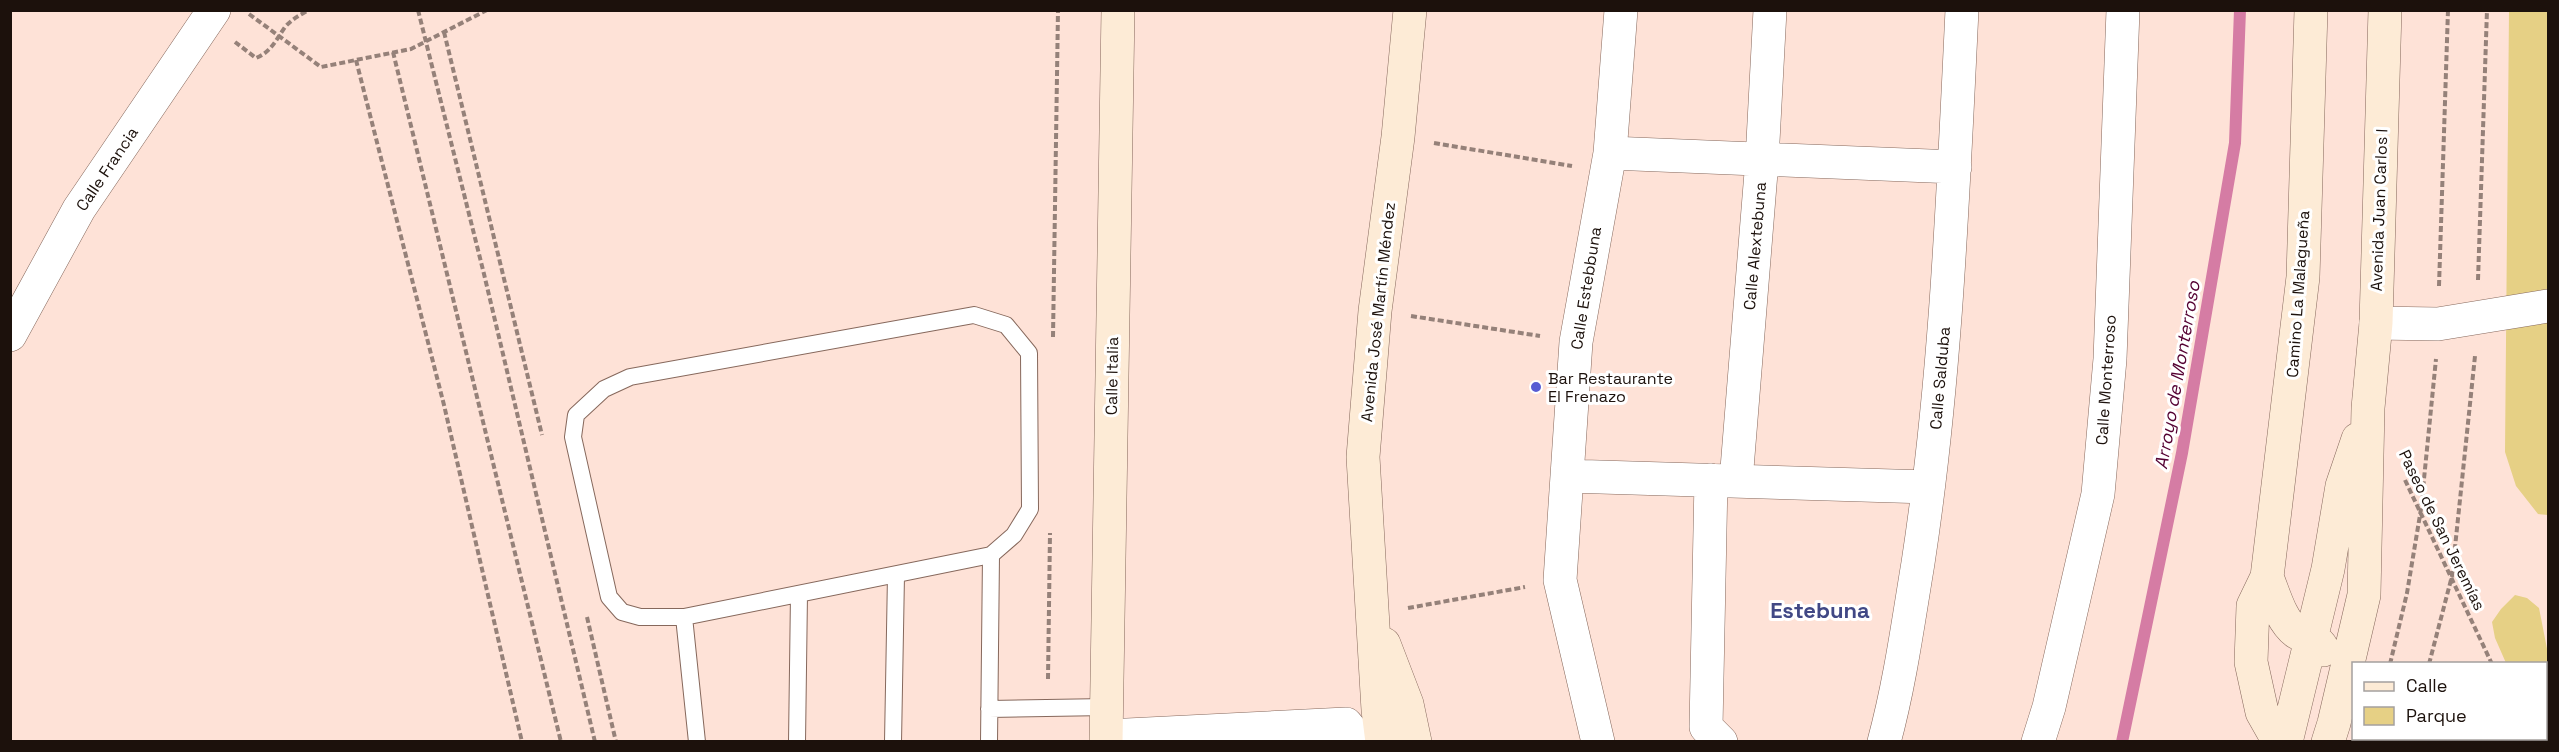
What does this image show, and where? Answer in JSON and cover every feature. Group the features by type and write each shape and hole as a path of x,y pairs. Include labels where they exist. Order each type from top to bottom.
{"street":[{"name":"Calle Italia","path":"1107,728 1118,10"},
{"name":"Avenida José Martín Méndez","path":"1382,741 1378,710 1363,457 1375,311 1398,137 1410,10"},
{"name":"Calle Estebbuna","path":"1598,741 1560,580 1576,342 1608,162 1621,10"},
{"name":"Calle Alextebuna","path":"1721,741 1706,727 1724,480 1762,160 1770,10"},
{"name":"Calle Salduba","path":"1884,741 1898,691 1940,393 1962,10"},
{"name":"Calle Monterroso","path":"2038,741 2049,706 2098,494 2110,359 2123,10"},
{"name":"Camino La Malagueña","path":"2267,577 2303,276 2311,10"},
{"name":"Avenida Juan Carlos I","path":"2328,741 2364,595 2368,408 2376,323 2385,10"},
{"name":"Calle Francia","path":"10,335 79,209 210,16"},
{"path":"1608,162 1762,160 1954,168"},
{"path":"2376,323 2438,324 2548,306"},
{"name":"Avenida Juan Carlos I","path":"2286,741 2328,569 2342,486 2368,408"},
{"path":"1567,476 1928,487"},
{"path":"2267,577 2285,617 2296,632 2311,638 2322,646 2327,668 2304,741"},
{"path":"2267,577 2253,606 2252,662 2262,712 2279,741"},
{"name":"Avenida José Martín Méndez","path":"1372,615 1407,704 1415,741"},
{"path":"1107,728 1346,724 1361,741"}],"lane":[{"path":"974,315 1006,325 1029,353 1030,509 1014,535 991,555 684,617 640,617 622,612 609,597 573,437 576,415 604,389 630,377 974,315"},
{"path":"989,741 991,555"},
{"path":"893,741 896,575"},
{"path":"797,741 800,594"},
{"path":"684,617 697,741"},
{"path":"989,709 1107,728"}],"path":[{"path":"244,10 321,67 411,49 487,10"},
{"path":"210,16 256,58 266,54 294,18 309,10"},
{"path":"418,10 484,274 595,741"},
{"path":"444,32 543,436"},
{"path":"393,52 561,741"},
{"path":"356,60 444,405 522,741"},
{"path":"1398,137 1608,162"},
{"path":"1375,311 1576,342"},
{"name":"Paseo de San Jeremías","path":"2405,479 2492,662"},
{"path":"1372,615 1560,580"},
{"path":"585,608 616,741"}],"green space":[{"path":"2509,11 2548,11 2548,515 2538,514 2516,486 2505,452"},
{"path":"2515,595 2527,598 2539,608 2548,654 2548,741 2541,740 2547,740 2547,662 2506,662 2495,638 2492,622"}],"waterway":[{"name":"Arroyo de Monterroso","path":"2122,742 2182,453 2235,143 2240,10"}],"place":[{"name":"Bar Restaurante El Frenazo","path":"1536,387"}],"district":[{"name":"Estebuna","path":"1820,610"}]}
